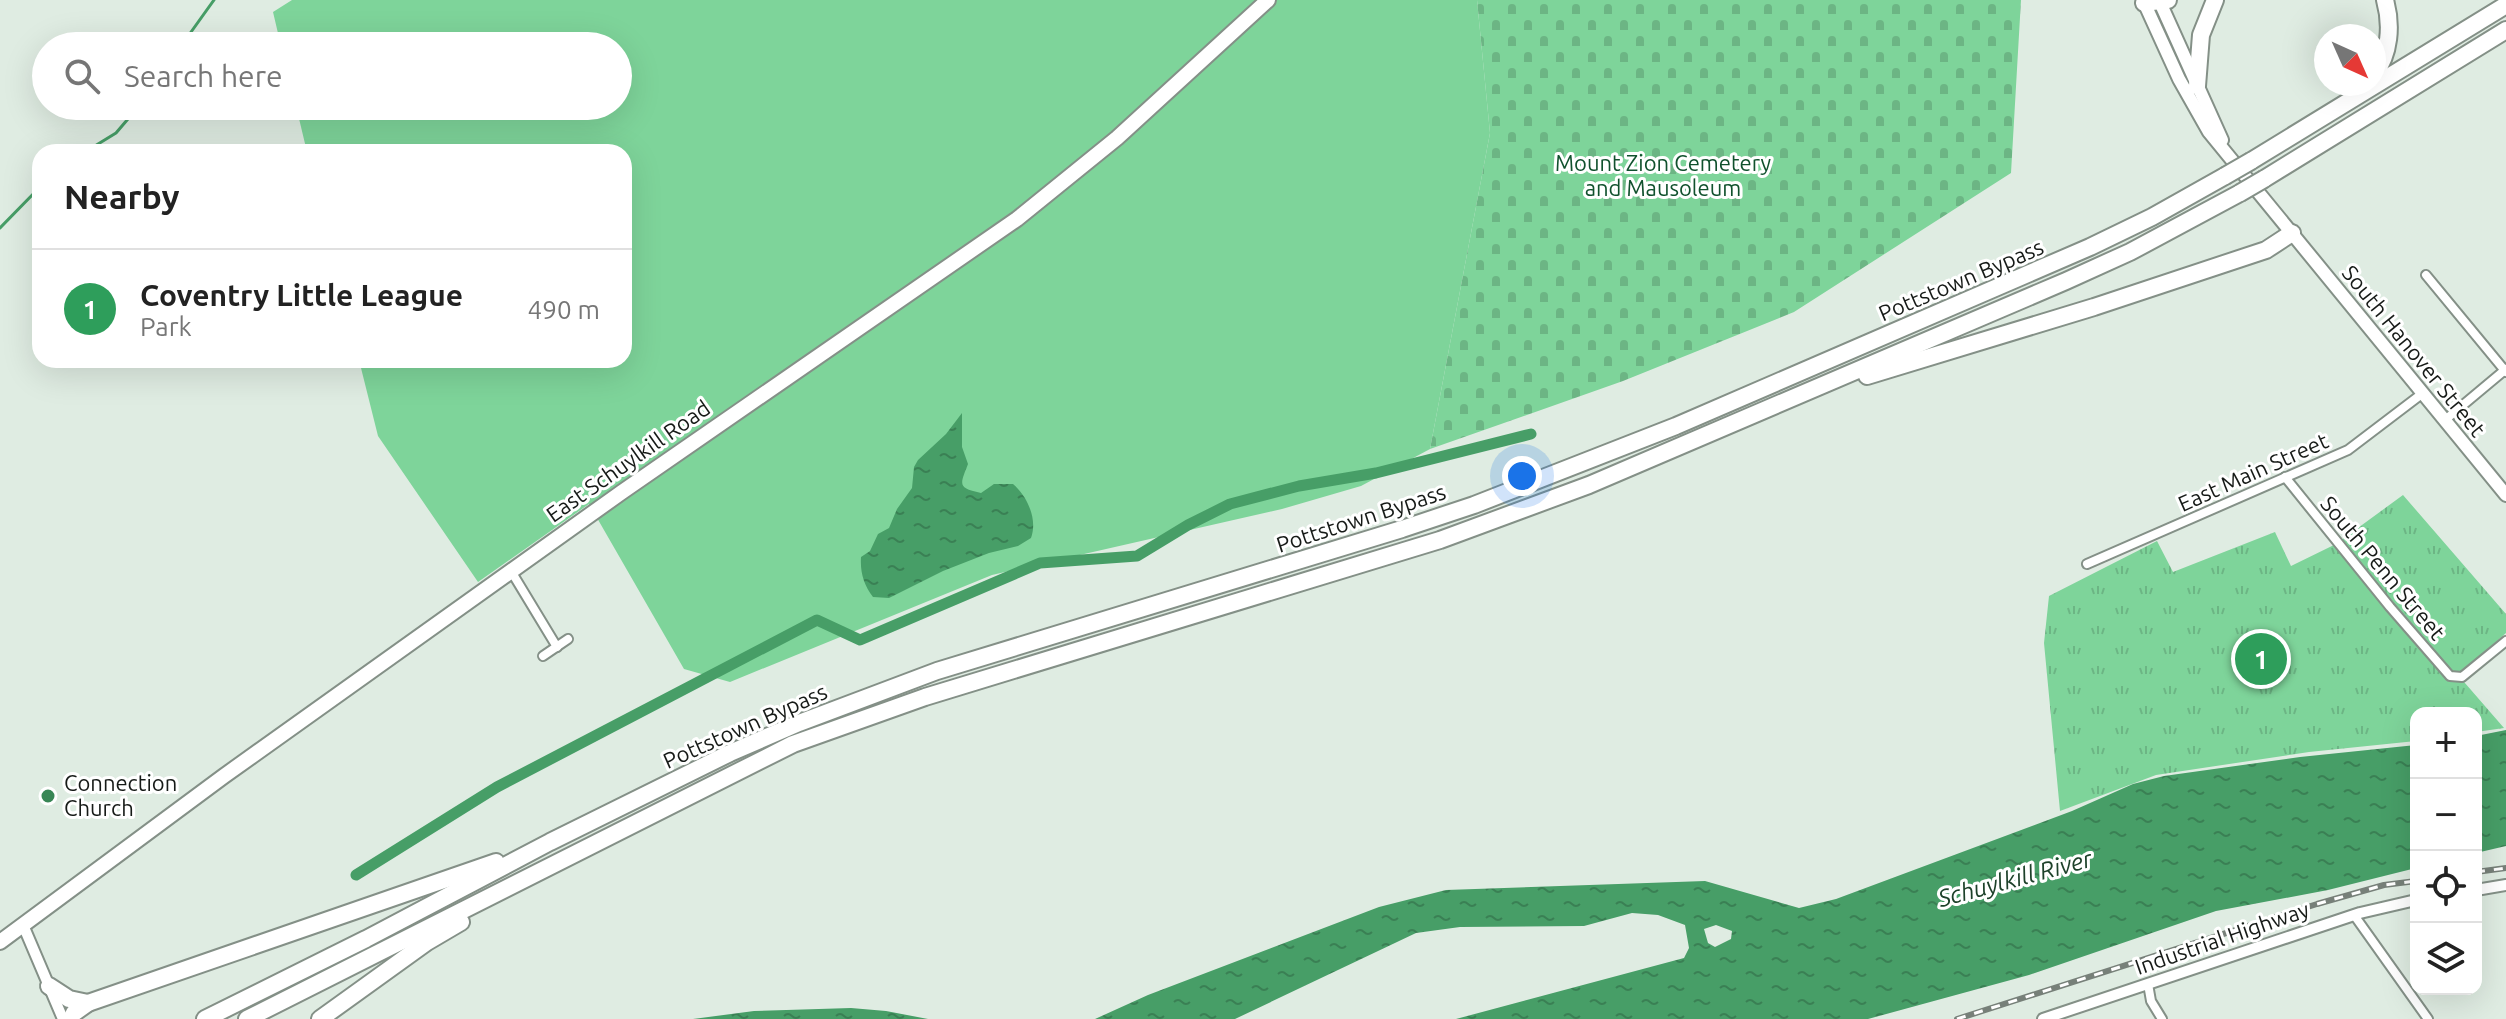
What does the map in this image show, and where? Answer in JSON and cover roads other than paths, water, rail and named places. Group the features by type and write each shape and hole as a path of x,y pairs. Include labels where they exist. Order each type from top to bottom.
{"highway":[{"path":"2197,86 2201,35 2215,0"},
{"path":"2385,0 2389,32 2386,46"},
{"name":"Pottstown Bypass","path":"205,1019 730,753 873,694 1009,648 1402,529 1589,462 2075,254 2152,217 2251,161 2506,5"},
{"name":"Pottstown Bypass","path":"247,1019 793,744 925,697 1440,540 1589,485 2117,258 2264,179 2506,30"},
{"path":"2337,110 2344,96"},
{"path":"1823,386 1842,383 2094,307 2266,250 2292,233"},
{"path":"320,1019 427,942 644,819"},
{"path":"71,1019 88,1003 550,842"},
{"path":"49,986 69,999 88,1003"}],"main road":[{"name":"East Schuylkill Road","path":"0,942 224,776 511,571 1017,219 1117,138 1268,0"},
{"path":"2155,1 2230,158"},
{"path":"2155,1 2190,98 2209,132 2230,158"},
{"name":"South Hanover Street","path":"2230,158 2506,495"}],"street":[{"path":"2426,275 2506,370 2445,420"},
{"name":"East Main Street","path":"2087,564 2348,450 2423,393"},
{"name":"South Penn Street","path":"2285,477 2450,676 2462,677 2506,641"},
{"path":"511,571 557,647"},
{"path":"543,656 568,639"},
{"path":"2482,889 2506,885"},
{"name":"Industrial Highway","path":"2043,1019 2354,915 2410,901"},
{"path":"2354,915 2428,1019"},
{"path":"23,925 63,1019"},
{"path":"2148,984 2151,1001 2162,1019"}],"water":[{"path":"962,413 962,447 968,464 962,484 981,493 994,484 1013,484 1030,508 1033,523 1031,538 1018,546 989,553 943,571 889,598 873,597 863,578 861,557 870,551 878,534 889,528 897,509 912,488 914,467 918,460 946,434"},
{"path":"2506,730 2506,846 2482,852 2482,779 2482,735"},
{"name":"Schuylkill River","path":"2410,746 2410,870 2328,890 2216,911 2029,975 1868,1019 1456,1019 1684,958 1689,948 1685,925 1658,915 1632,913 1584,926 1460,927 1416,933 1235,1019 1095,1019 1148,995 1379,907 1446,890 1705,881 1799,908 1836,899 2072,811 2133,784 2164,776","holes":["1716,925 1732,931 1731,939 1715,947 1708,943 1704,929"]},
{"path":"851,1008 928,1019 693,1019 754,1011"}],"waterway":[{"path":"191,32 214,0"},
{"path":"98,144 116,133 127,120"},
{"path":"0,228 32,195"},
{"path":"356,875 497,787 817,620 860,640 1040,563 1137,556 1230,504 1299,486 1376,473 1531,434"}],"railway":[{"path":"2482,871 2506,868"},
{"path":"1957,1019 2317,904 2384,885 2410,882"}],"place":[{"name":"Coventry Little League","path":"2261,659"},
{"name":"Connection Church","path":"48,796"}],"park label":[{"name":"Mount Zion Cemetery and Mausoleum","path":"1663,176"}]}
